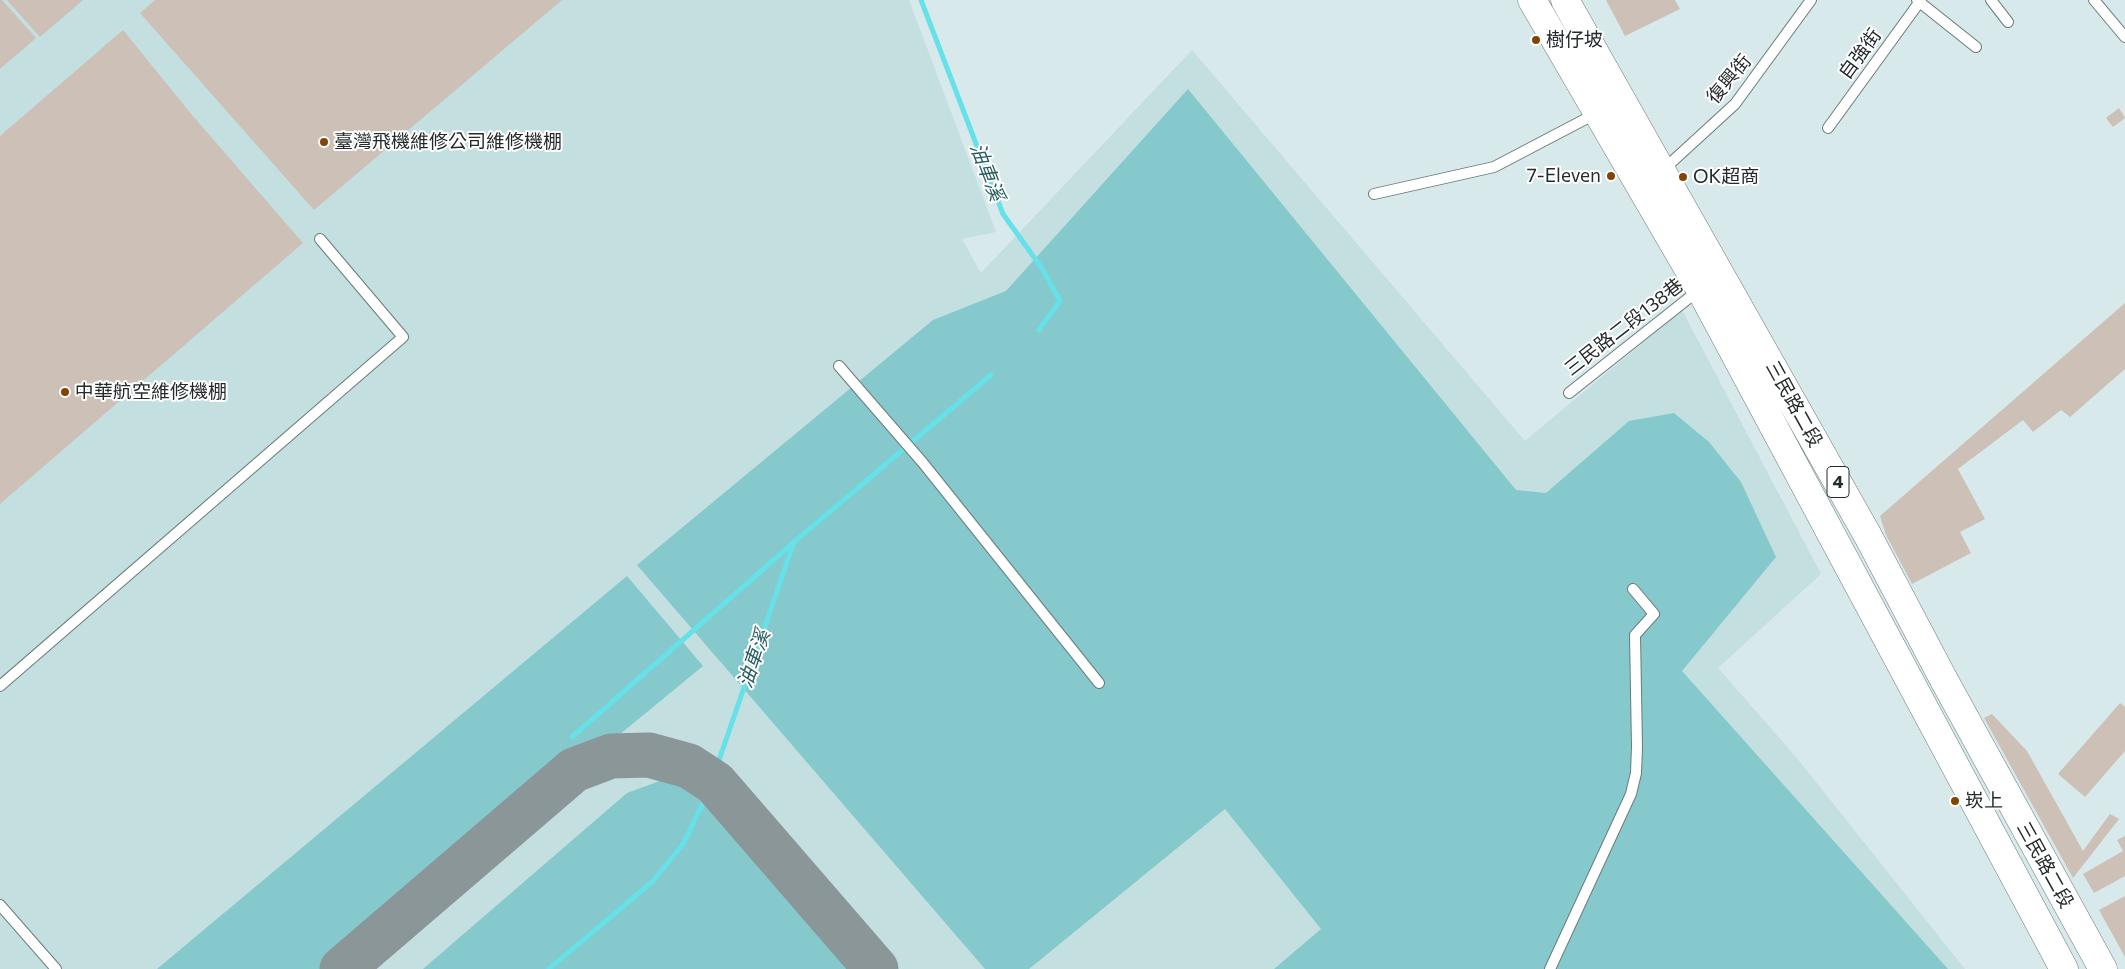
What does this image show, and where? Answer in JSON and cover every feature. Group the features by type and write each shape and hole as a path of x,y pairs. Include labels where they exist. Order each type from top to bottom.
{"main road":[{"name":"三民路二段","path":"1532,0 1700,289 2064,969"},
{"name":"三民路二段","path":"1565,0 1663,170 1868,536 1944,680 2103,969"}],"lane":[{"name":"復興街","path":"1663,170 1735,104 1811,0"},
{"path":"1991,0 2008,22"},
{"path":"2094,0 2125,37"},
{"path":"1919,1 1976,48"},
{"name":"自強街","path":"1828,128 1919,1"},
{"path":"1374,194 1494,167 1598,113"},
{"path":"0,686 403,337 320,239"},
{"name":"三民路二段138巷","path":"1569,393 1700,289"},
{"path":"839,366 923,463 1098,683"},
{"path":"1550,969 1631,794 1636,772 1635,635 1654,614 1632,589"},
{"path":"0,905 56,969"}],"shaded area":[{"path":"0,0 909,0 996,232 962,239 981,273 1192,50 1525,441 1682,310 1821,574 1718,668 1796,757 1965,969 0,969"},
{"path":"1188,89 1516,490 1546,493 1629,421 1674,413 1709,442 1741,482 1776,557 1682,671 1948,969 1274,969 1321,929 1225,809 1029,969 985,969 637,565 933,320 1006,291"},
{"path":"627,576 703,666 334,969 157,969"},
{"path":"695,768 736,784 895,969 423,969 627,793"}],"building":[{"path":"0,0 36,38 0,69"},
{"path":"7,0 83,0 40,37"},
{"name":"臺灣飛機維修公司維修機棚","path":"155,0 562,0 314,210 140,13"},
{"path":"1606,0 1675,0 1680,9 1625,36"},
{"name":"中華航空維修機棚","path":"123,30 192,115 303,243 0,504 0,136"},
{"path":"2119,108 2125,118 2113,127 2106,118"},
{"path":"2125,303 2125,369 2070,417 2061,410 2033,432 2023,420 1958,469 1985,519 1960,532 1971,553 1912,584 1886,535 1880,516"},
{"path":"2120,703 2125,707 2125,751 2085,797 2058,774"},
{"path":"1992,714 2027,751 2083,851 2110,814 2119,819 2073,878 1984,718"},
{"path":"2125,836 2125,876 2094,893 2083,874 2123,851 2117,840"},
{"path":"2125,896 2125,957 2099,910"}],"waterway":[{"name":"油車溪","path":"921,0 1003,214 1041,267 1060,301 1039,330"},
{"name":"油車溪","path":"549,969 653,881 683,844 707,795 794,542 991,375"},
{"path":"572,737 793,543"}],"taxiway":[{"path":"342,969 574,770 611,756 649,755 689,766 715,783 876,969"}],"place":[{"name":"樹仔坡","path":"1536,40"},
{"name":"臺灣飛機維修公司維修機棚","path":"324,142"},
{"name":"7-Eleven","path":"1611,176"},
{"name":"OK超商","path":"1683,177"},
{"name":"中華航空維修機棚","path":"65,392"},
{"name":"崁上","path":"1955,801"}]}
